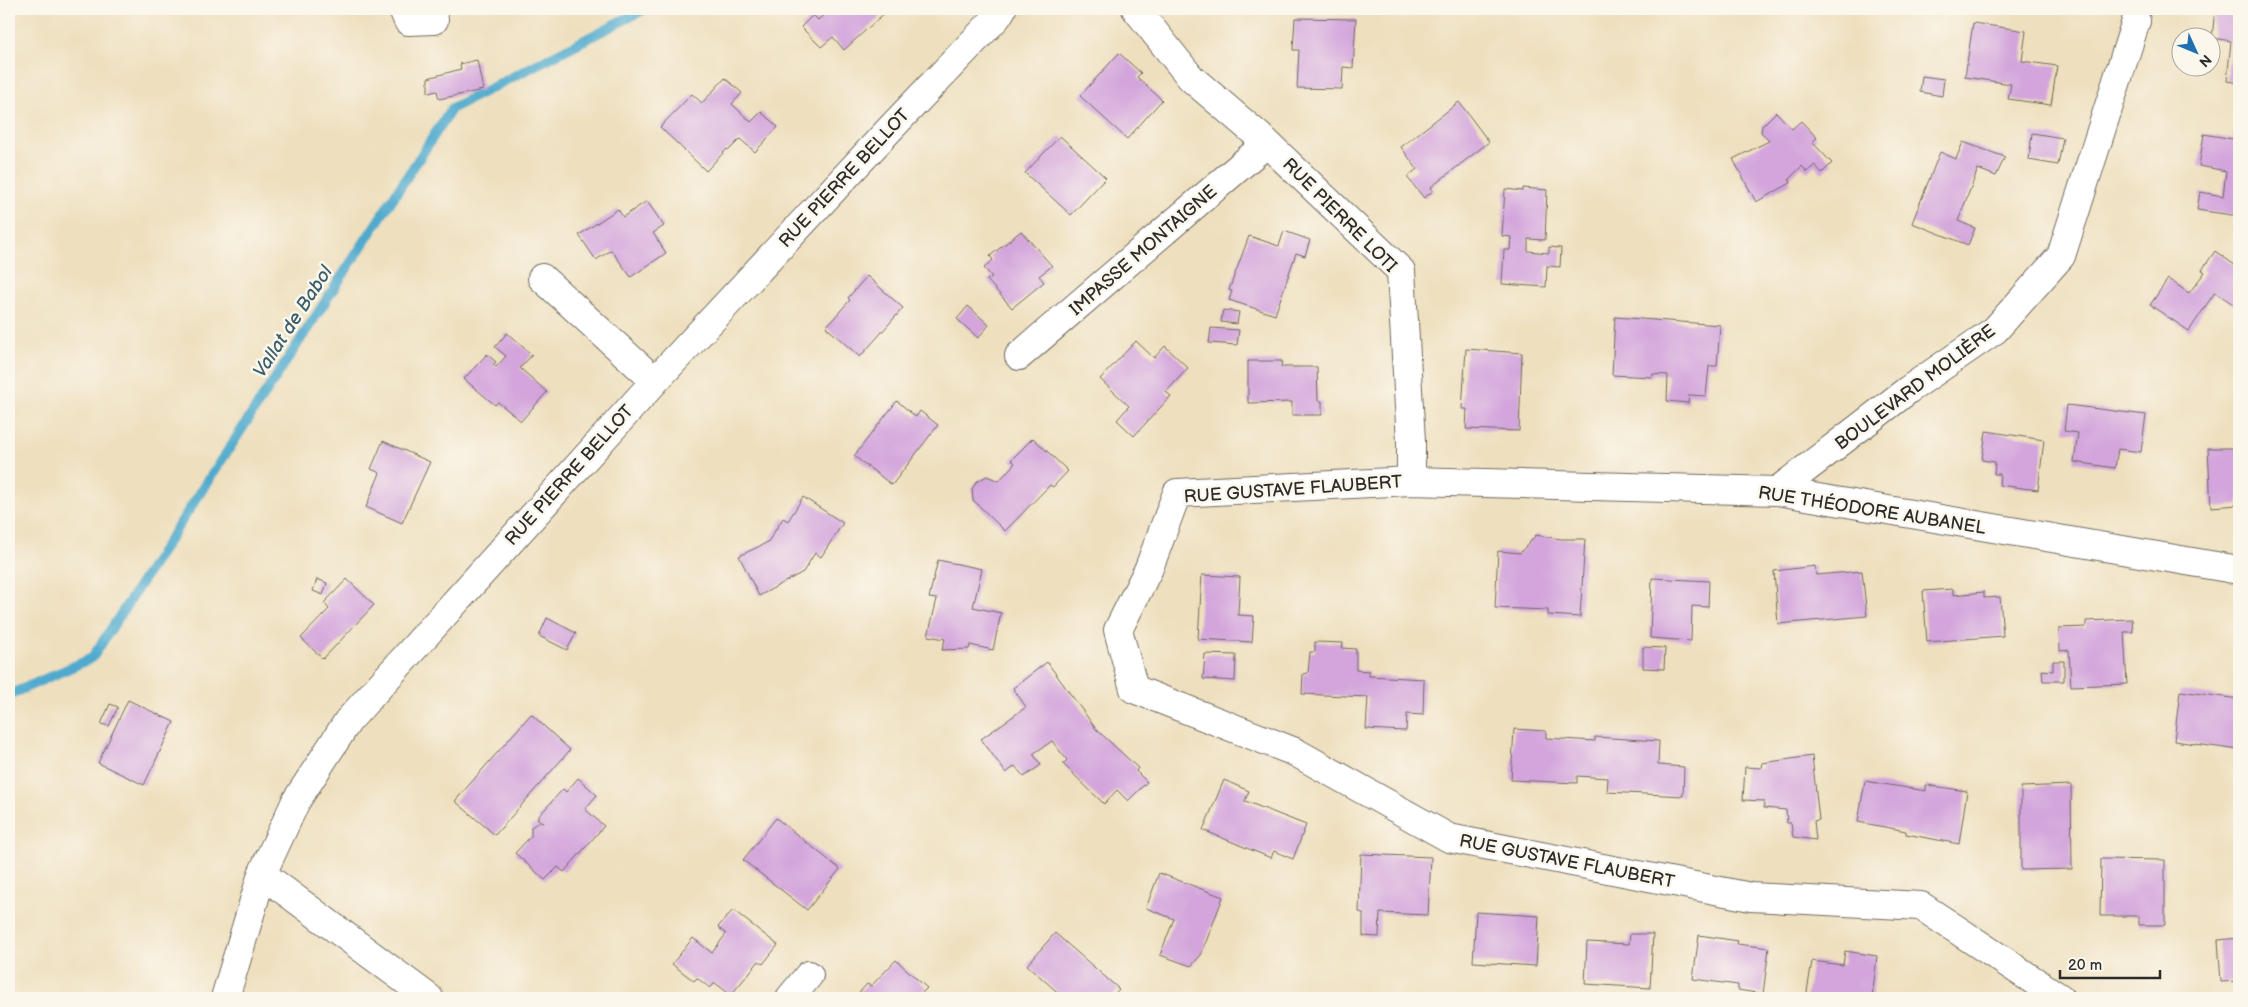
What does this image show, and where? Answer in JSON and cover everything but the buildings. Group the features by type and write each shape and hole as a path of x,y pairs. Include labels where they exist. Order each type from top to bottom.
{"street":[{"path":"403,9 408,21 434,20"},
{"name":"RUE PIERRE BELLOT","path":"225,998 262,874 296,801 348,721 655,380 881,138 998,17 1002,9"},
{"name":"RUE PIERRE LOTI","path":"1136,9 1191,78 1267,144 1401,271 1412,481"},
{"name":"BOULEVARD MOLIÈRE","path":"1776,491 1908,390 1995,330 2061,256 2136,21"},
{"name":"IMPASSE MONTAIGNE","path":"1019,356 1267,144"},
{"path":"542,278 655,380"},
{"name":"RUE THÉODORE AUBANEL","path":"1412,481 1776,491 2239,570"},
{"name":"RUE GUSTAVE FLAUBERT","path":"1412,481 1177,493 1149,568 1118,630 1134,689 1295,752 1449,838 1751,897 1921,906 2060,998"},
{"path":"262,874 429,998"},
{"path":"790,998 809,975"}],"waterway":[{"name":"Vallat de Babol","path":"9,695 92,658 452,108 645,9"}]}
